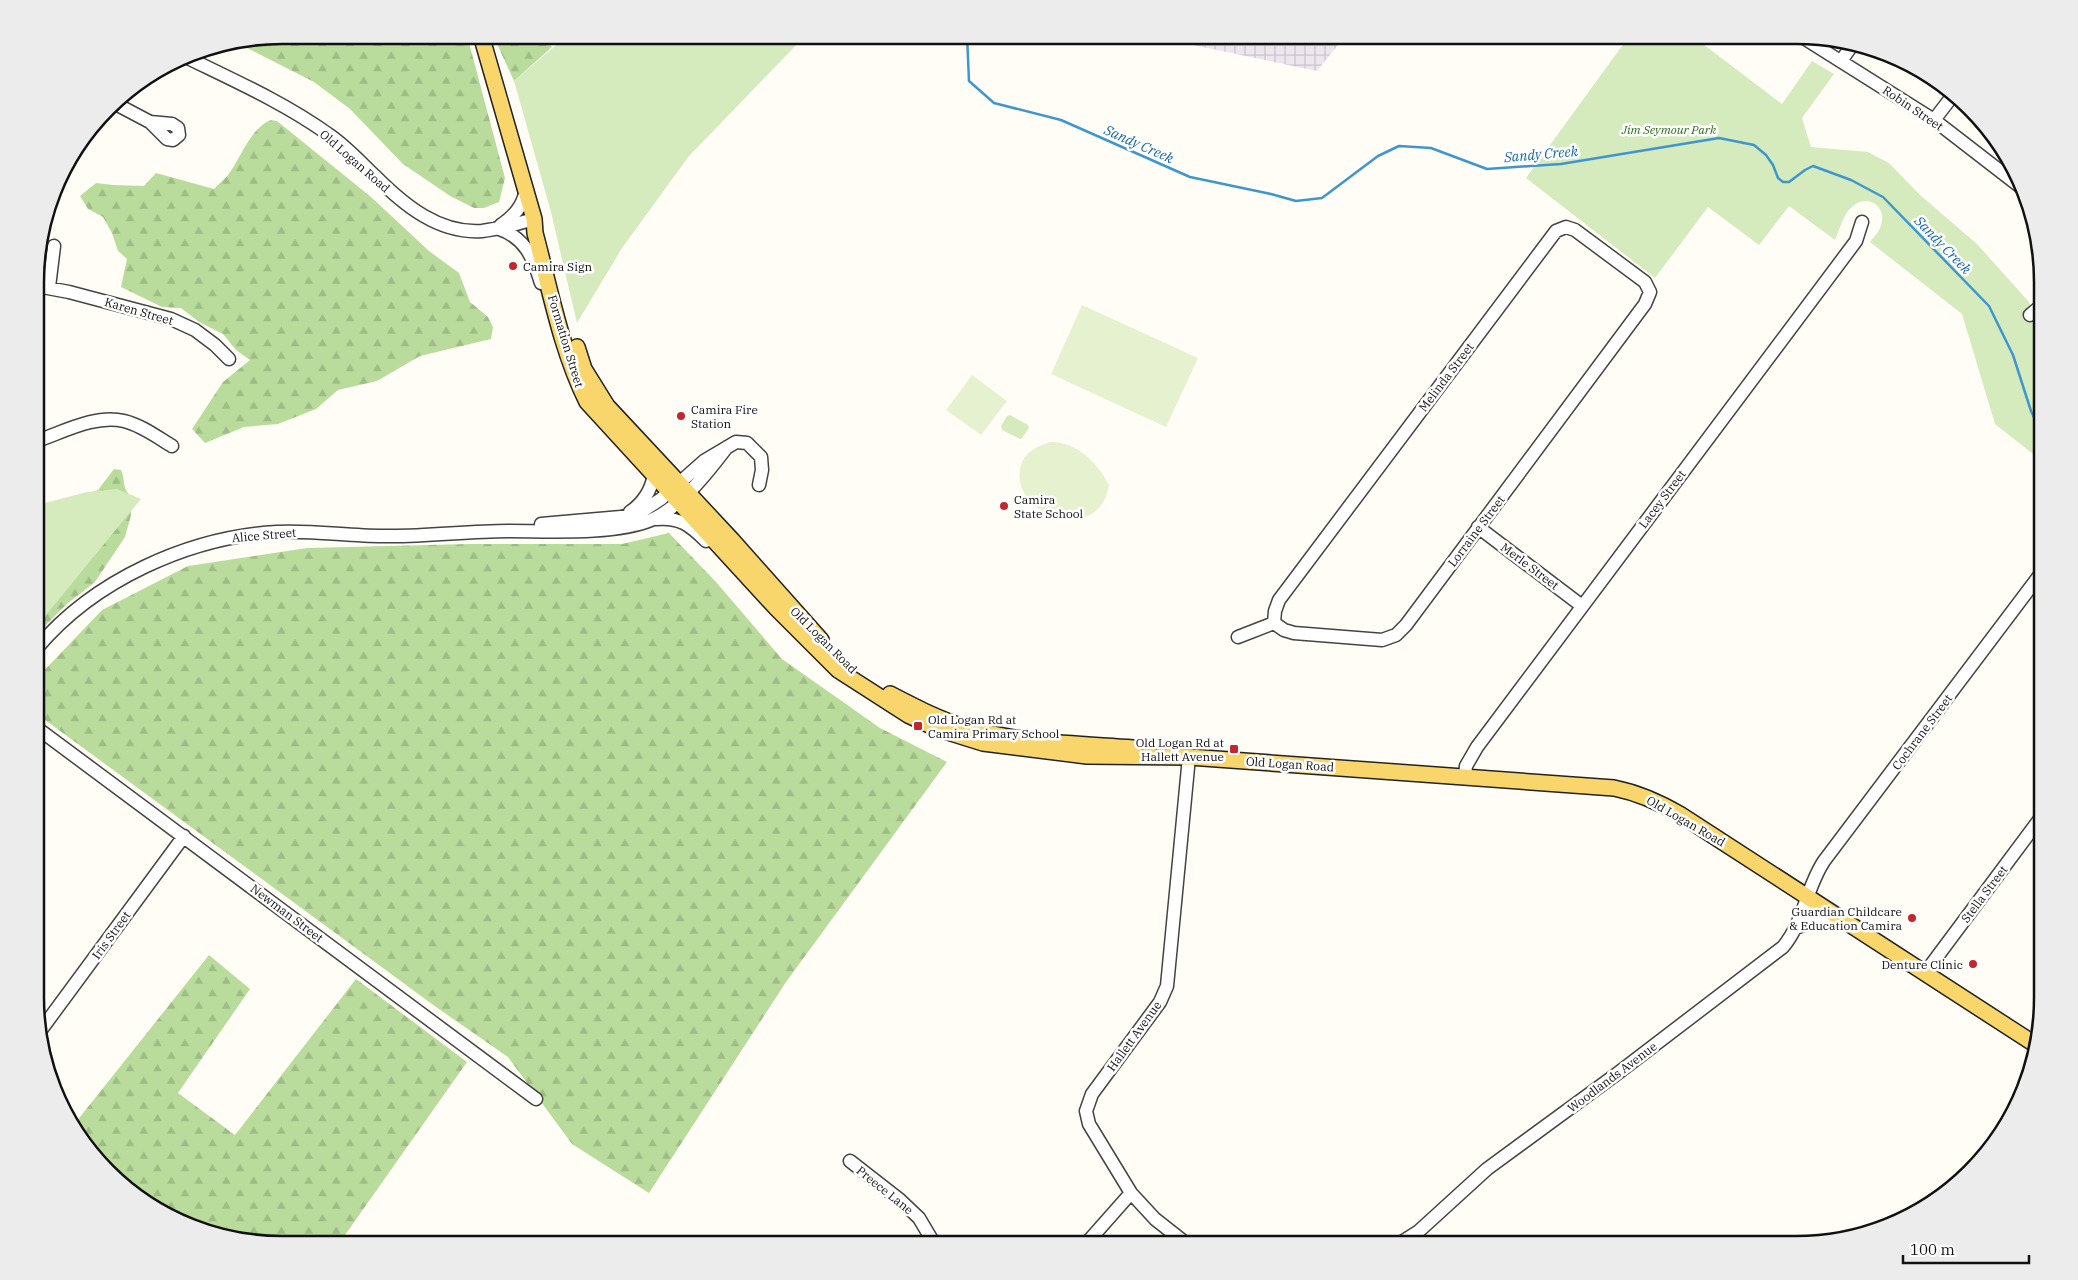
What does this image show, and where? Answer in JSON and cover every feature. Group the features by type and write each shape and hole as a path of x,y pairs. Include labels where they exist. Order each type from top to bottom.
{"main road":[{"name":"Formation Street","path":"484,44 534,219 535,233 576,379 587,402 654,475 678,492"},
{"name":"Formation Street","path":"534,219 543,231 584,369 608,406 678,492"},
{"name":"Old Logan Road","path":"678,492 739,568 793,626 838,670 871,693 927,725 968,740 1027,750 1087,756 1189,757 1465,776 1614,788 1637,793 1659,802 1681,815 2030,1041"},
{"name":"Old Logan Road","path":"678,492 732,540 832,651 854,672 876,686 952,723 988,733 1051,742 1143,748 1189,757"}],"street":[{"name":"Robin Street","path":"1813,44 1934,120 2011,180"},
{"path":"1841,61 1849,50"},
{"name":"Old Logan Road","path":"194,61 259,92 329,134 406,205 428,219 468,230 497,228 534,219"},
{"path":"1934,120 1949,100"},
{"path":"121,107 150,122"},
{"path":"497,228 518,210 523,202 526,191"},
{"name":"Lacey Street","path":"1465,776 1466,766 1477,747 1856,241 1862,222"},
{"name":"Melinda Street","path":"1274,622 1279,600 1556,231 1566,227 1575,230 1645,282 1650,292"},
{"path":"497,228 510,232 520,240 535,264 555,328 576,379"},
{"path":"44,283 54,246"},
{"name":"Karen Street","path":"44,287 171,319 195,330 215,345 229,359"},
{"name":"Lorraine Street","path":"1274,622 1284,630 1294,633 1382,640 1396,635 1406,625 1645,304 1650,292"},
{"path":"2030,314 2034,311"},
{"path":"44,439 93,422 109,419 124,420 136,425 172,446"},
{"path":"678,492 704,461 736,442 747,443 761,457 762,470 759,485"},
{"path":"621,517 634,509 646,497 652,485 654,475"},
{"name":"Alice Street","path":"494,531 546,523 621,517 641,512 678,492"},
{"name":"Alice Street","path":"44,640 82,605 113,585 171,555 210,542 243,535 278,532 382,536 633,526 665,512 678,492"},
{"name":"Old Logan Road","path":"652,519 674,518 680,521 695,530 714,550 739,568"},
{"name":"Merle Street","path":"1478,527 1582,606"},
{"name":"Cochrane Street","path":"1807,895 1824,861 2034,583"},
{"path":"1238,637 1274,622"},
{"name":"Newman Street","path":"44,733 536,1099"},
{"name":"Hallett Avenue","path":"1177,1236 1155,1219 1131,1193 1089,1124 1086,1111 1092,1094 1160,1002 1167,986 1189,757"},
{"name":"Stella Street","path":"1925,973 2034,827"},
{"name":"Iris Street","path":"45,1024 184,836"},
{"name":"Woodlands Avenue","path":"1411,1236 1487,1169 1618,1074 1783,947 1796,928 1807,895"},
{"path":"1796,928 1808,922 1832,918 1843,919"},
{"name":"Preece Lane","path":"850,1161 900,1200 919,1218 930,1236"},
{"path":"1094,1236 1131,1193"}],"shaded area":[{"path":"1188,44 1339,44 1317,71"}],"green space":[{"path":"267,44 469,44 505,178 499,202 484,208 474,208 450,196 403,164 350,109 314,82 245,47"},
{"path":"497,44 550,44 552,47 514,81"},
{"path":"557,44 797,44 689,156 622,248 577,323 551,212 514,81"},
{"name":"Jim Seymour Park","path":"1623,44 1703,44 1782,104 1812,61 1834,74 1802,118 1811,147 1868,152 1889,163 1920,195 1977,244 2029,302 2034,319 2034,455 1995,424 1962,314 1870,242 1877,234 1882,218 1881,212 1874,203 1868,201 1861,202 1848,211 1835,240 1789,206 1759,245 1708,207 1655,278 1526,178"},
{"path":"271,120 277,121 371,197 429,251 459,273 470,302 488,317 493,327 491,339 420,356 377,381 338,390 316,409 278,424 244,427 205,443 192,429 223,382 250,360 236,350 223,334 199,322 181,308 162,307 121,287 127,259 118,251 112,233 103,217 88,209 80,196 96,183 144,186 156,173 214,189 228,175 252,136"},
{"path":"1082,305 1198,358 1166,427 1051,374"},
{"path":"972,375 1007,401 981,435 946,410"},
{"path":"1010,415 1028,425 1029,428 1020,439 1002,430 1001,426 1007,416"},
{"path":"1050,442 1069,445 1077,449 1092,461 1109,485 1102,504 1090,515 1075,519 1058,518 1042,511 1029,501 1021,486 1020,469 1022,463 1030,451"},
{"path":"114,469 121,470 126,490 131,497 131,515 125,537 95,582 67,604 44,627 44,509 98,490"},
{"path":"117,489 141,499 44,617 44,503 87,492"},
{"path":"669,533 716,582 782,659 880,728 947,762 786,982 649,1193 572,1144 508,1057 436,1007 44,719 44,671 102,610 188,566 307,548 469,544 622,544"},
{"path":"209,955 250,989 178,1093 235,1135 356,979 467,1062 344,1236 267,1236 236,1232 206,1224 177,1212 150,1196 125,1177 93,1143 78,1120"}],"waterway":[{"name":"Sandy Creek","path":"967,44 969,81 994,103 1061,120 1190,177 1296,201 1322,198 1378,156 1399,146 1431,148 1487,169 1561,164 1719,138 1754,145 1766,155 1773,165 1778,178 1783,182 1789,182 1813,166 1851,180 1883,197 1989,306 2013,355 2034,417"}],"place":[{"name":"Camira Sign","path":"513,266"},
{"name":"Camira Fire Station","path":"681,416"},
{"name":"Camira State School","path":"1004,506"},
{"name":"Old Logan Rd at Camira Primary School","path":"918,726"},
{"name":"Old Logan Rd at Hallett Avenue","path":"1234,749"},
{"name":"Guardian Childcare & Education Camira","path":"1912,918"},
{"name":"Denture Clinic","path":"1973,964"}]}
